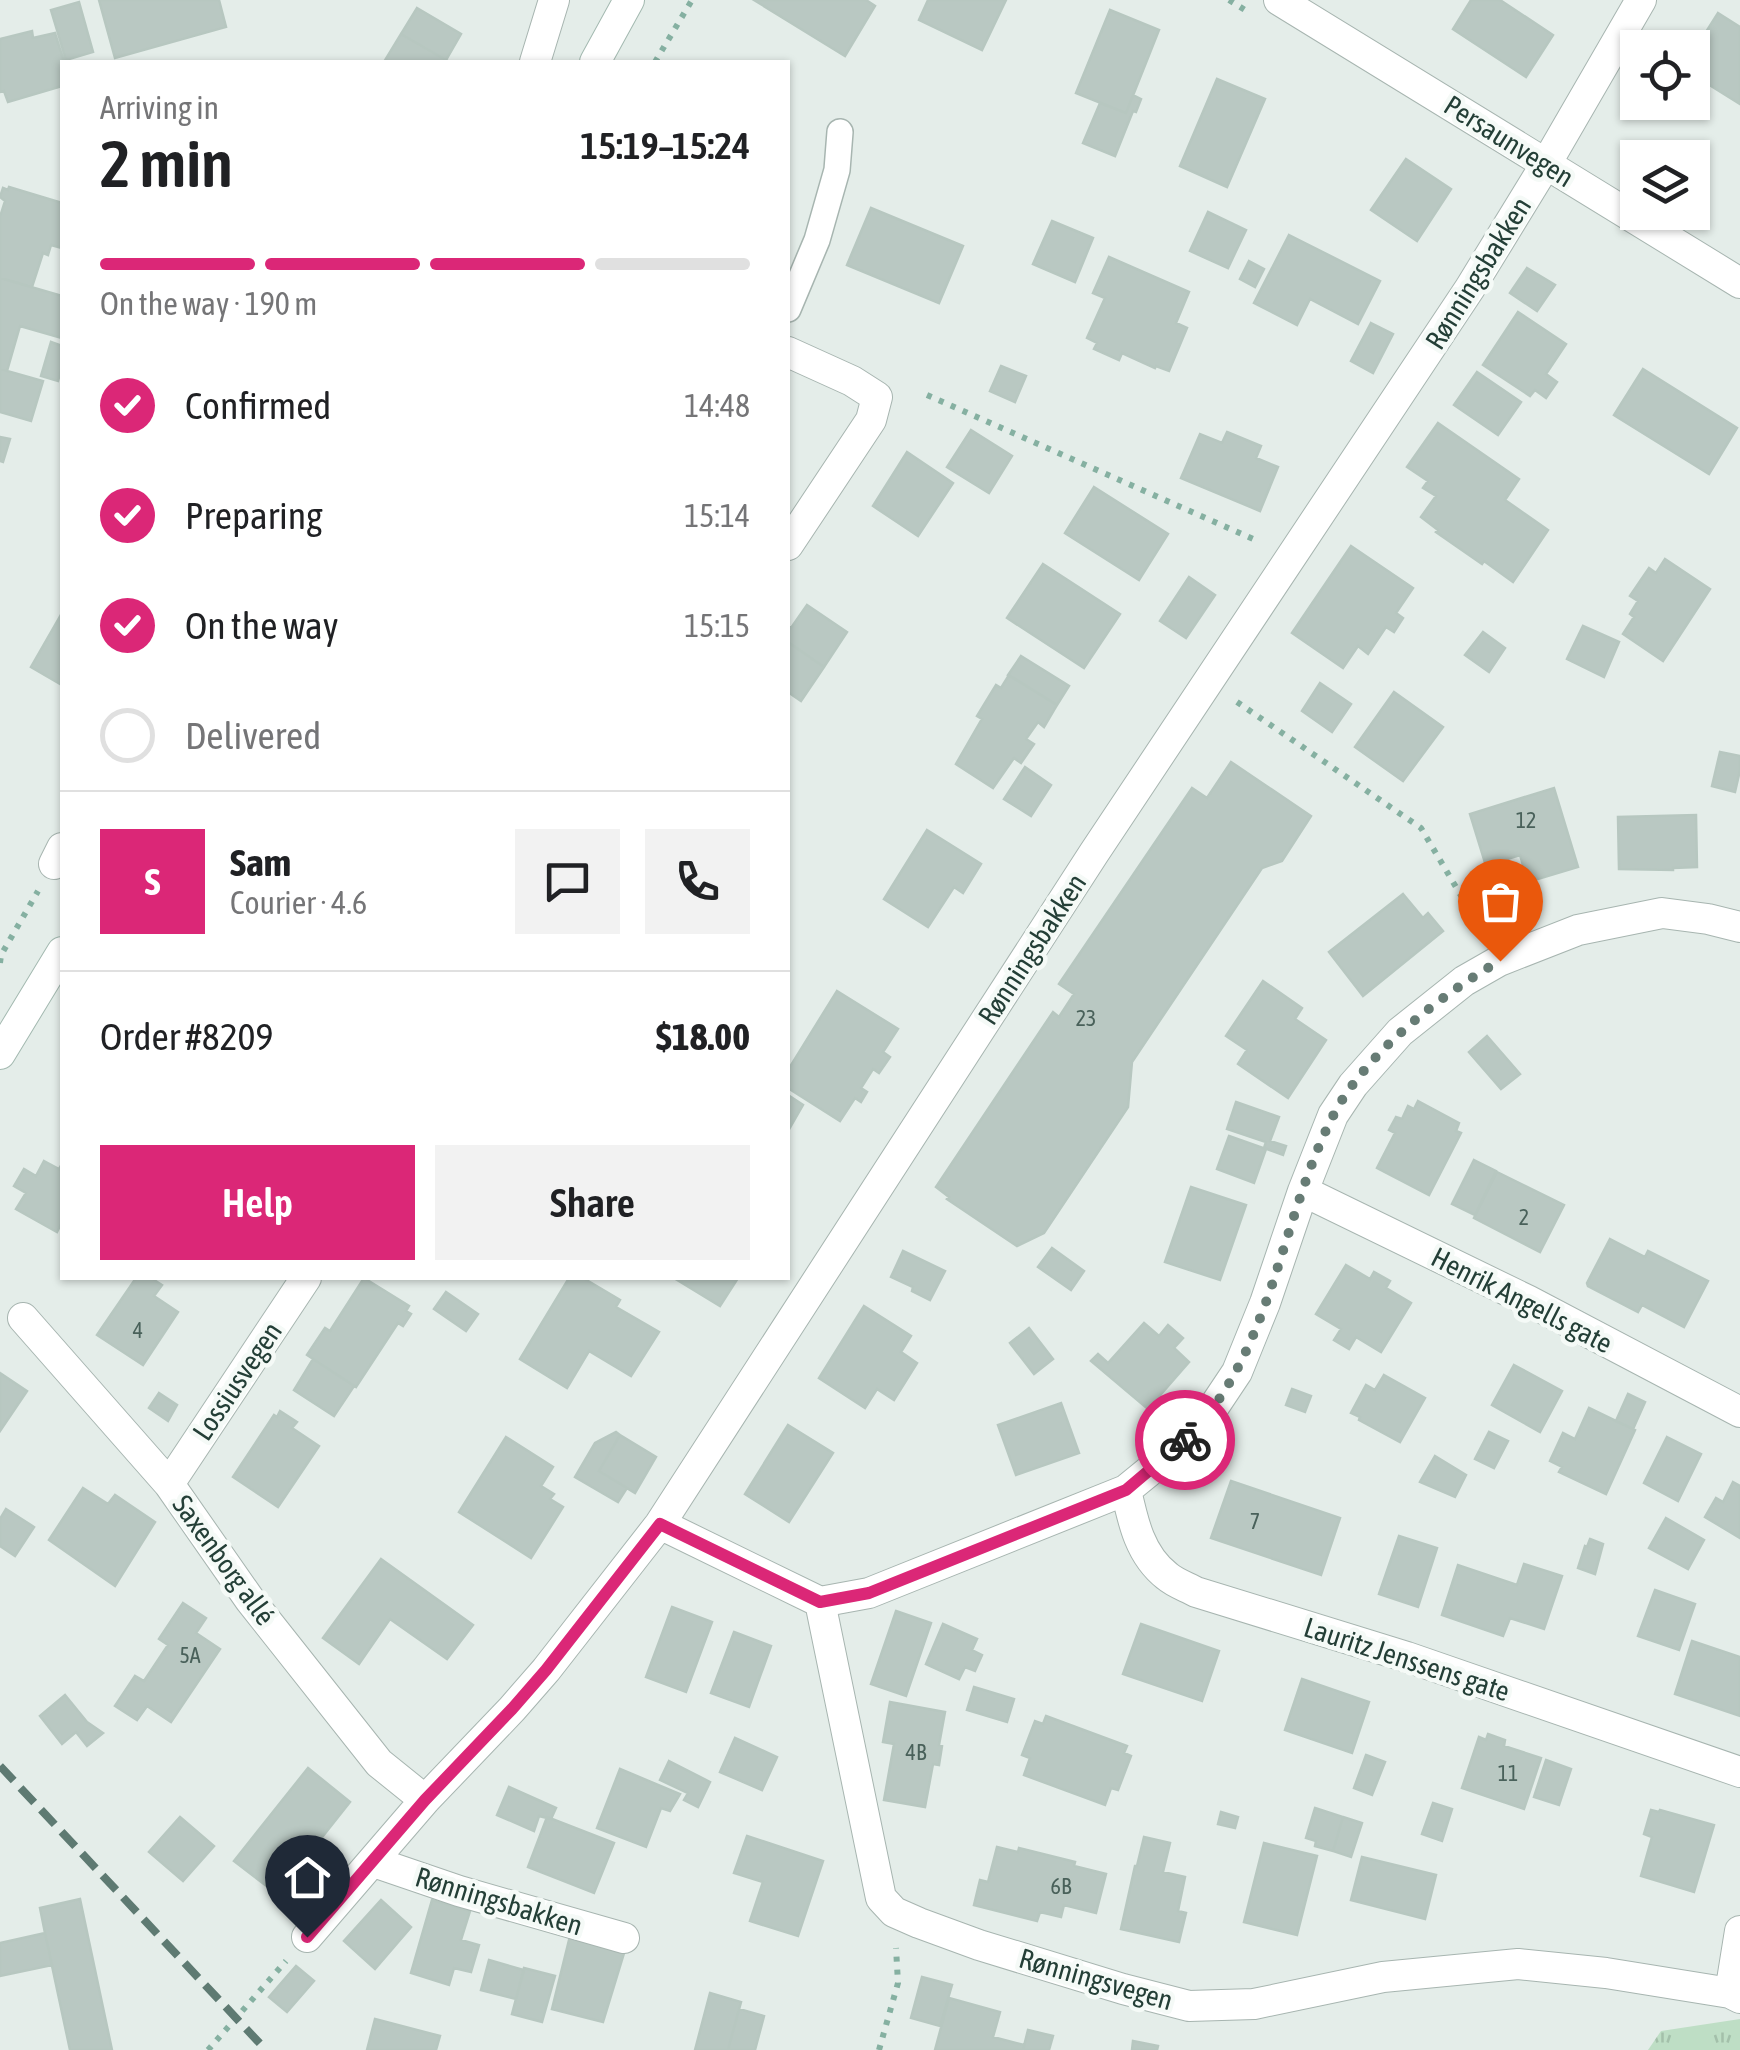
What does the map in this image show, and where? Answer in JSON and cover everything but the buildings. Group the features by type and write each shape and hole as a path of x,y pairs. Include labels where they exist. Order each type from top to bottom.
{"street":[{"path":"537,60 554,0"},
{"path":"596,60 629,0"},
{"name":"Persaunvegen","path":"1279,0 1740,283"},
{"name":"Rønningsbakken","path":"307,1937 425,1800 546,1670 660,1524 1207,681 1470,288 1641,0"},
{"path":"790,353 877,397 871,420 790,543"},
{"path":"660,1524 820,1602 869,1593 1126,1490 1205,1420 1237,1372 1333,1115 1353,1084 1400,1032 1464,982 1500,961 1578,930 1662,913 1740,927"},
{"path":"0,1054 60,955"},
{"name":"Henrik Angells gate","path":"1302,1192 1530,1301 1740,1412"},
{"name":"Lossiusvegen","path":"169,1484 305,1280"},
{"name":"Saxenborg allé","path":"23,1318 169,1484 250,1600 378,1763 425,1800"},
{"name":"Lauritz Jenssens gate","path":"1126,1490 1143,1548 1167,1576 1196,1592 1407,1657 1740,1772"},
{"path":"820,1602 881,1898 894,1912"},
{"name":"Rønningsbakken","path":"374,1862 458,1891 624,1938"},
{"name":"Rønningsvegen","path":"894,1912 980,1945 1189,2006 1254,2004 1383,1976 1518,1964 1606,1973 1735,1995"},
{"path":"1735,1995 1740,1930"}],"lane":[{"path":"790,305 817,240 837,170 840,132"}],"path":[{"path":"656,60 692,0"},
{"path":"927,395 1292,556"},
{"path":"1207,681 1421,828 1500,961"},
{"path":"0,963 58,856"},
{"path":"879,2050 898,1983 894,1912"},
{"path":"208,2050 307,1937"}],"green space":[{"path":"1740,2019 1740,2050 1648,2050 1661,2031"}],"railway":[{"path":"0,1766 266,2050"}],"way so far":[{"path":"1185,1440 1205,1420 1237,1372 1333,1115 1353,1084 1400,1032 1464,982 1500,961"}],"route":[{"path":"307,1937 425,1800 546,1670 660,1524 820,1602 869,1593 1126,1490 1185,1440"}]}
